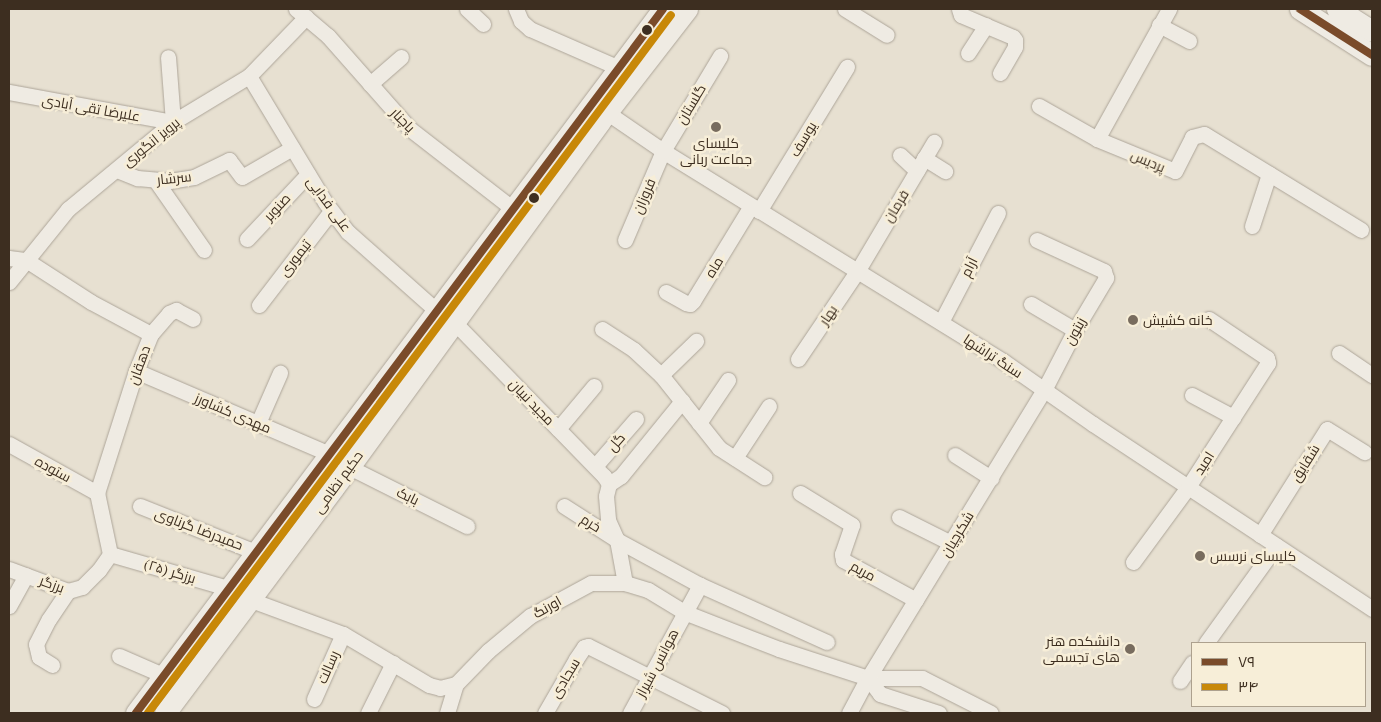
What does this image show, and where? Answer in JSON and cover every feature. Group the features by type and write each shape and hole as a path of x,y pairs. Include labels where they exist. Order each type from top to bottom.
{"main road":[{"name":"حکیم نظامی","path":"166,713 454,322 599,107 619,68 663,9"},
{"name":"حکیم نظامی","path":"136,713 231,590 436,310 513,209 599,107 687,9"},
{"path":"1300,9 1372,55"},
{"path":"1337,9 1372,31"}],"street":[{"path":"467,9 483,24"},
{"path":"516,9 516,14 530,29 619,68"},
{"path":"845,9 887,35"},
{"path":"959,9 961,15 1016,40 1015,47 1000,73"},
{"path":"1039,106 1097,139 1169,9"},
{"name":"پرویز انگوری","path":"9,282 68,209 173,122 249,76 303,12"},
{"name":"پاچنار","path":"303,12 328,36 410,129 513,209"},
{"path":"968,53 986,25"},
{"path":"1159,25 1189,41"},
{"name":"گلستان","path":"663,151 720,56"},
{"path":"168,57 173,122"},
{"path":"370,84 401,57"},
{"name":"یوسف","path":"755,209 847,67"},
{"name":"علی فدایی","path":"249,76 308,174 348,232 436,310"},
{"name":"علیرضا تقی آبادی","path":"9,92 173,122"},
{"name":"سنگ تراشها","path":"599,107 663,151 755,209 941,322 1372,609"},
{"name":"پردیس","path":"1097,139 1174,171 1192,137 1204,134 1361,230"},
{"name":"فرمان","path":"858,270 934,142"},
{"name":"سرشار","path":"116,170 137,178 156,181 194,177 229,160 242,177 292,148"},
{"name":"فروزان","path":"624,240 663,151"},
{"path":"900,155 945,171"},
{"name":"صنوبر","path":"247,239 308,174"},
{"path":"1252,226 1269,174"},
{"path":"156,181 204,250"},
{"name":"ماه","path":"666,292 690,304 755,209"},
{"name":"تیموری","path":"259,305 332,211"},
{"name":"آرام","path":"941,322 998,212"},
{"name":"زیتون","path":"1036,240 1104,271 1106,274 1106,278 1075,330 1044,390"},
{"name":"دهقان","path":"9,258 26,260 91,302 151,334 136,372 97,493 110,554"},
{"name":"بهار","path":"798,359 858,270"},
{"path":"1031,304 1075,330"},
{"path":"151,334 172,310 193,318"},
{"name":"امید","path":"1133,562 1188,487 1269,360 1209,319"},
{"name":"مجید نبیان","path":"454,322 596,465 609,484"},
{"path":"602,329 634,350 662,375 719,448 764,477"},
{"path":"662,375 696,342"},
{"path":"1339,353 1372,375"},
{"name":"مهدی کشاورز","path":"136,372 330,454 349,467"},
{"path":"258,424 280,373"},
{"path":"698,423 728,380"},
{"path":"558,428 594,386"},
{"name":"شکرچیان","path":"849,713 868,678 1044,390"},
{"path":"1192,395 1233,417"},
{"path":"625,583 617,540 608,520 606,496 609,484 621,476 682,401"},
{"path":"735,458 769,406"},
{"name":"گل","path":"596,465 636,419"},
{"name":"شقایق","path":"1260,535 1327,429 1364,452"},
{"name":"ستوده","path":"9,444 97,493"},
{"path":"955,455 991,478"},
{"name":"بابک","path":"349,467 467,526"},
{"name":"مریم","path":"800,493 852,525 842,554 843,560 916,600"},
{"name":"حمیدرضا گرناوی","path":"140,506 258,553"},
{"name":"خرم","path":"564,506 617,540"},
{"path":"899,517 952,543"},
{"path":"617,540 700,586 827,642"},
{"path":"1207,642 1276,546"},
{"name":"برزگر (۲۵)","path":"110,554 231,590 251,600"},
{"name":"برزگر","path":"9,569 68,591 82,587 87,583 110,554"},
{"path":"9,606 26,575"},
{"name":"اورنگ","path":"456,684 488,651 530,616 590,583 625,583 648,590 684,612 779,649 868,678"},
{"name":"هوانس شیراز","path":"630,713 700,586"},
{"path":"52,665 38,658 36,644 40,634 68,591"},
{"path":"251,600 343,634 429,685 440,688 456,684"},
{"name":"رسالت","path":"314,699 343,634"},
{"name":"سجادی","path":"545,713 576,659 588,646 650,676"},
{"path":"118,656 164,676"},
{"path":"368,713 393,663"},
{"path":"1180,681 1191,664"},
{"path":"650,676 722,713"},
{"path":"868,678 880,694 939,713"},
{"path":"868,678 922,678 991,713"},
{"path":"447,713 456,684"}],"transit line":[{"name":"۷۹","path":"136,713 663,9"},
{"name":"۷۹","path":"1300,9 1372,55"},
{"name":"۳۴","path":"148,713 671,15"}],"place":[{"name":"کلیسای جماعت ربانی","path":"716,127"},
{"name":"خانه کشیش","path":"1133,320"},
{"name":"کلیسای نرسس","path":"1200,556"},
{"name":"دانشکده هنر های تجسمی","path":"1130,649"}]}
